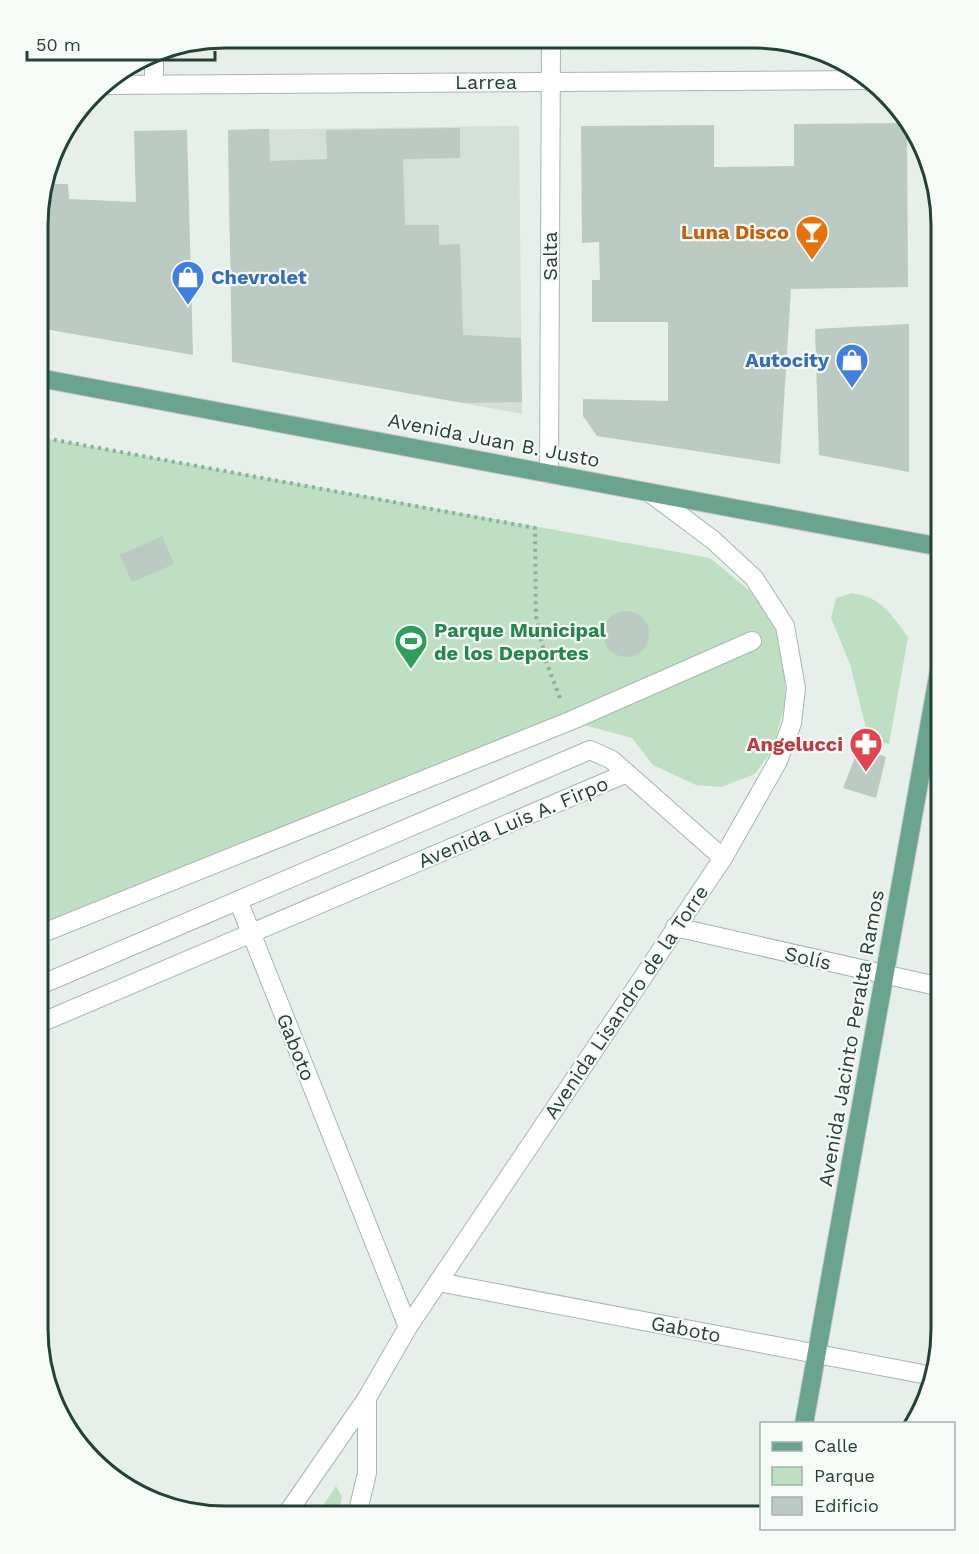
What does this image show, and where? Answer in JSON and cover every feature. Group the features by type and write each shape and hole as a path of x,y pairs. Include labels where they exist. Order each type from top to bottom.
{"main road":[{"name":"Avenida Juan B. Justo","path":"48,380 931,545"},
{"name":"Avenida Jacinto Peralta Ramos","path":"804,1422 931,717"}],"street":[{"name":"Salta","path":"549,474 551,48"},
{"path":"154,63 154,84"},
{"name":"Larrea","path":"117,85 856,80"},
{"name":"Avenida Lisandro de la Torre","path":"292,1506 368,1398 408,1327 723,858 778,761 792,723 796,688 785,626 754,578 713,540 650,493"},
{"path":"48,932 570,721 752,641"},
{"name":"Avenida Luis A. Firpo","path":"48,982 590,750 612,760 627,773 48,1020"},
{"path":"627,773 723,858"},
{"name":"Gaboto","path":"238,900 408,1327"},
{"name":"Solís","path":"675,927 931,985"},
{"name":"Gaboto","path":"438,1282 925,1375"},
{"path":"359,1506 367,1473 368,1398"}],"path":[{"path":"48,439 534,528 536,616 546,661 570,721"}],"shaded area":[{"path":"519,126 522,414 273,369 271,229 229,230 228,130"}],"green space":[{"name":"Parque Municipal de los Deportes","path":"48,439 710,558 755,595 782,641 786,699 773,749 755,774 721,787 696,785 653,765 632,738 569,721 48,931"},
{"path":"852,593 871,598 878,603 908,637 889,744 864,737 865,724 850,664 831,618 836,598"},
{"path":"336,1486 342,1497 340,1506 323,1506"}],"building":[{"path":"899,123 907,136 908,287 791,289 780,464 597,436 583,416 583,399 668,401 668,322 592,322 592,280 600,280 599,242 582,243 581,126 714,125 714,167 794,166 794,124"},
{"path":"460,128 460,158 403,159 405,225 439,225 439,245 460,244 463,335 521,338 522,402 464,403 232,362 228,130 269,129 270,161 327,159 326,130"},
{"path":"187,130 193,355 48,330 48,225 53,184 68,184 69,199 136,202 134,131"},
{"path":"909,324 909,472 819,455 815,329"},
{"path":"162,536 174,564 132,582 120,555"},
{"path":"626,611 642,618 649,634 642,650 626,657 610,650 603,634 610,618"},
{"name":"Angelucci","path":"859,747 886,757 876,798 843,788"}],"place":[{"name":"Luna Disco","path":"812,261"},
{"name":"Chevrolet","path":"188,306"},
{"name":"Autocity","path":"852,389"},
{"name":"Parque Municipal de los Deportes","path":"411,670"},
{"name":"Angelucci","path":"866,773"}]}
